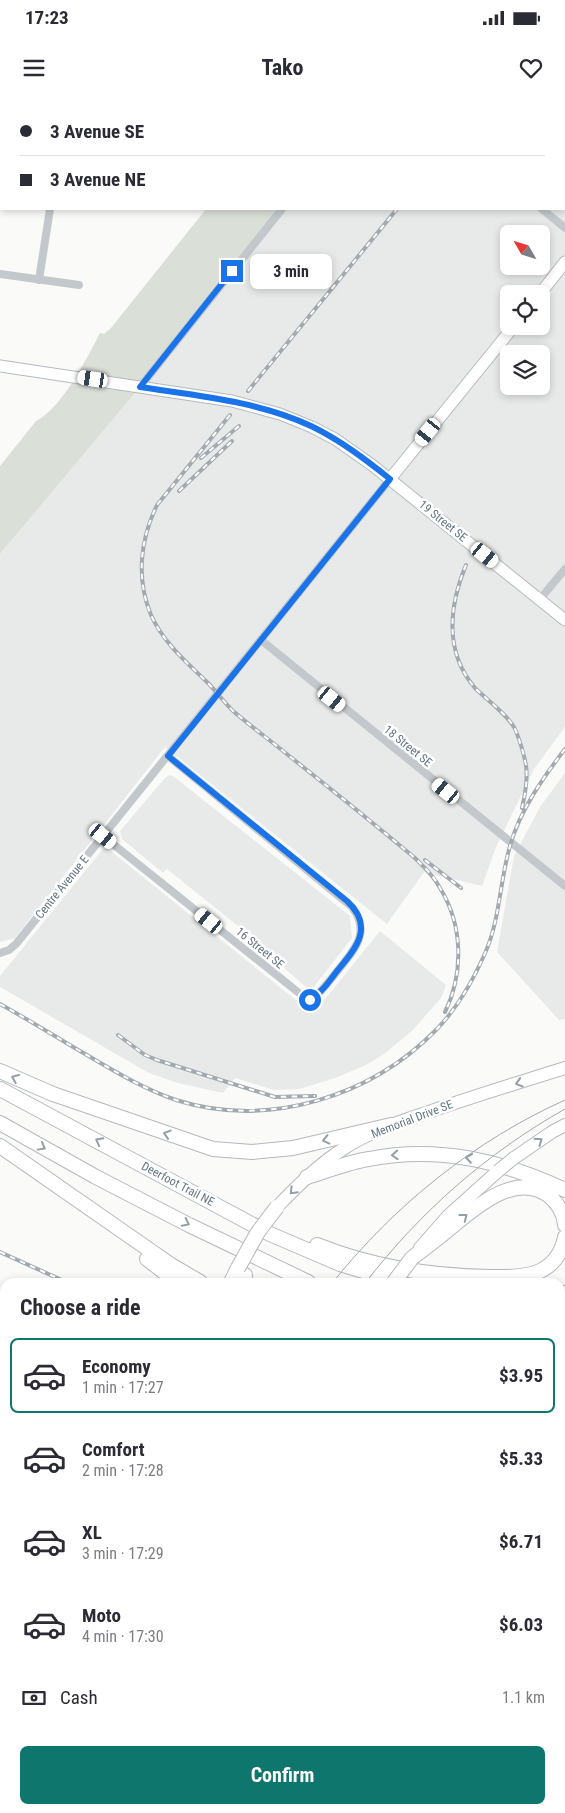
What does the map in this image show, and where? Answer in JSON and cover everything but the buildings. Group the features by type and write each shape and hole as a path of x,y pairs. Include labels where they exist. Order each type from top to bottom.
{"highway":[{"path":"0,1071 53,1094 213,1148 252,1152 294,1148 391,1125"},
{"name":"Deerfoot Trail NE","path":"0,1089 270,1234 316,1255 359,1271 386,1278"},
{"path":"0,1123 96,1177 299,1278"},
{"path":"0,1146 171,1265 193,1278"},
{"path":"307,1177 366,1159 424,1154 464,1157 494,1163 538,1178 565,1190"},
{"path":"46,1179 172,1278"},
{"path":"397,1278 412,1258 483,1203 512,1189 530,1188 546,1194 562,1211 565,1225"},
{"path":"204,1197 237,1208 294,1236 333,1251 387,1267 425,1273 465,1277 497,1277 536,1273 555,1260 560,1253 565,1237"},
{"name":"Memorial Drive SE","path":"242,1275 258,1232 277,1207"}],"main road":[{"name":"Memorial Drive SE","path":"277,1207 307,1177 345,1148 391,1125 467,1098 565,1068"},
{"path":"412,1258 448,1216 514,1158 565,1125"}],"street":[{"path":"39,280 50,210"},
{"path":"140,387 281,210"},
{"path":"543,210 565,228"},
{"path":"547,285 565,262"},
{"path":"0,274 79,285"},
{"name":"Centre Avenue E","path":"1,953 16,944 507,335"},
{"name":"19 Street SE","path":"0,366 232,401 280,414 312,427 336,439 390,479 565,620"},
{"path":"540,599 565,569"},
{"name":"18 Street SE","path":"261,640 565,886"},
{"name":"16 Street SE","path":"103,836 310,1000 320,992 359,941 360,921 357,913 347,901 168,756"}],"shaded area":[{"path":"205,210 281,210 140,387 0,554 0,466 36,421 46,415 64,394 73,382 100,333 104,334 111,328"},
{"path":"281,210 565,210 565,727 534,769 496,847 482,886 424,872 387,924 165,747 15,938 0,942 0,554 140,387"},
{"path":"565,773 565,1019 559,1020 497,952 514,856 540,807"},
{"path":"170,775 350,916 352,938 313,988 307,988 258,945 259,943 167,869 163,873 122,839 120,831 165,778"},
{"path":"107,848 313,1014 380,931 446,985 441,998 412,1031 384,1054 366,1065 335,1078 299,1089 274,1090 235,1078 223,1093 178,1083 149,1073 0,987 0,976 103,849"}],"tram line":[{"path":"336,1278 383,1227 438,1178 468,1155 499,1135 531,1116 565,1100"},
{"path":"369,1278 409,1231 457,1185 482,1164 536,1126 565,1109"}],"railway":[{"path":"248,391 396,210"},
{"path":"230,415 157,505 151,518 142,560 143,588 151,615 168,643 232,710 415,858 438,884 448,902 453,918 457,933 458,949 455,981 445,1012"},
{"path":"201,458 239,426"},
{"path":"179,491 232,441"},
{"path":"466,565 460,581 453,612 454,644 465,674 475,688 508,719 517,733 527,771 522,808"},
{"path":"0,1004 126,1078 176,1100 211,1108 246,1111 282,1108 316,1101 350,1089 381,1073 411,1053 445,1020 465,992 491,938 514,833 533,795 565,749"},
{"path":"425,860 461,888"},
{"path":"118,1035 145,1055 157,1060 275,1097 315,1096"},
{"path":"0,1252 57,1278"}],"route":[{"path":"232,271 140,387 258,406 280,414 336,439 390,479 168,756 347,901 357,913 361,931 359,941 320,992 310,1000"}]}
